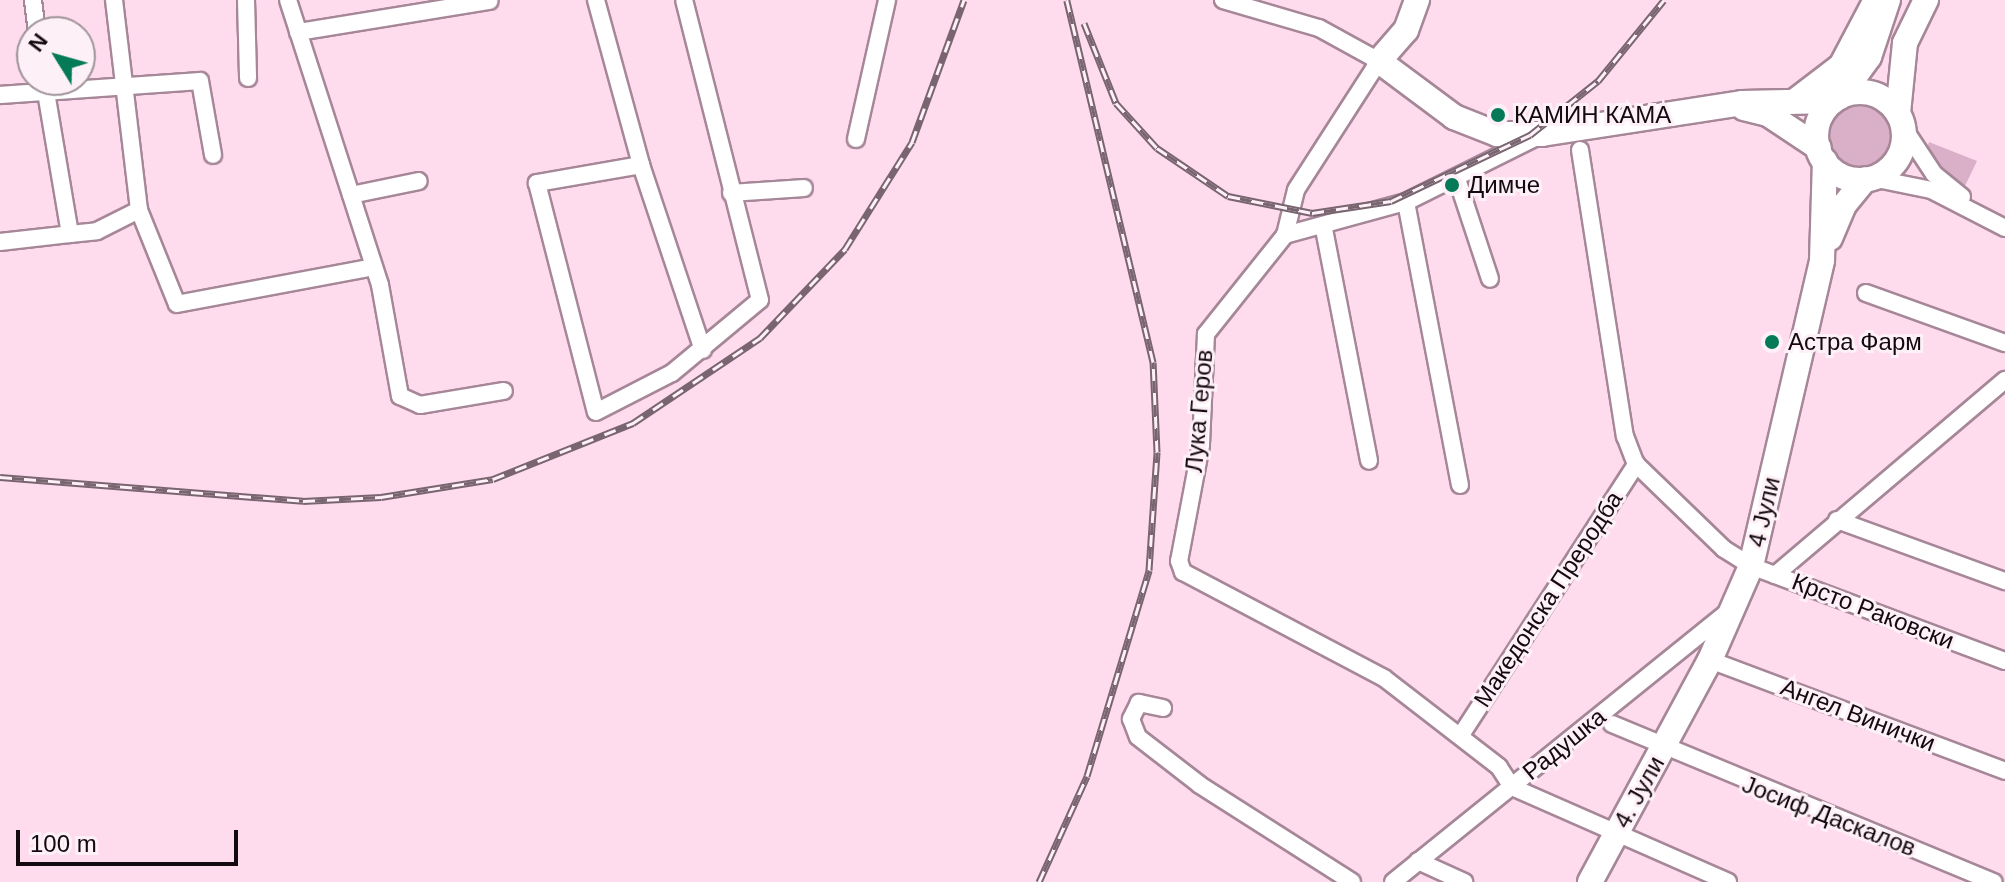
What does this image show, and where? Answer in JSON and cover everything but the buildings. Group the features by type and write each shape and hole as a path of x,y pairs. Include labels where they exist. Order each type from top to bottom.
{"street":[{"path":"114,0 139,210 177,304 374,267"},
{"path":"246,0 248,78"},
{"path":"288,0 374,267 405,401 430,404 504,391"},
{"path":"596,0 641,165 703,350"},
{"path":"641,165 537,183 596,412 637,396 703,350 760,300 684,0"},
{"path":"856,139 887,0"},
{"path":"1223,0 1319,28 1379,61 1454,117 1514,134 1542,134 1718,105 1837,99 1872,93 1901,120 1934,174 1985,217"},
{"path":"1379,61 1406,30 1417,0"},
{"path":"1795,101 1841,66 1876,0"},
{"path":"1822,154 1819,123 1869,57 1888,0"},
{"path":"1869,178 1896,161 1905,43 1926,0"},
{"path":"298,32 490,1"},
{"name":"Лука Геров","path":"1379,61 1296,190 1285,235 1206,334 1201,445 1179,561 1183,572 1372,671 1461,735"},
{"path":"96,85 200,81 213,155"},
{"path":"47,96 70,234"},
{"path":"1718,105 1761,111 1822,154 1842,175 1931,190 2005,228"},
{"path":"1285,235 1324,229 1406,202 1542,134"},
{"path":"1580,150 1625,436 1636,464"},
{"name":"4 Јули","path":"1822,154 1822,260"},
{"name":"4 Јули","path":"1664,748 1710,660 1751,566 1822,260 1840,211 1869,178"},
{"path":"1457,179 1490,279"},
{"path":"351,195 419,181"},
{"path":"731,193 804,188"},
{"path":"1406,202 1460,485"},
{"path":"0,242 97,231 139,210"},
{"path":"1324,229 1369,461"},
{"path":"1866,293 2005,343"},
{"path":"1775,575 2005,380"},
{"name":"Крсто Раковски","path":"1636,464 1691,520 1751,566 2005,661"},
{"name":"Македонска Преродба","path":"1461,735 1636,464"},
{"path":"1837,520 2005,581"},
{"name":"Радушка","path":"1393,882 1735,607"},
{"name":"Ангел Винички","path":"1710,660 2005,771"},
{"path":"1163,708 1139,703 1131,719 1138,737 1200,785 1352,882"},
{"name":"Јосиф Даскалов","path":"1612,724 1994,882"},
{"path":"1461,735 1499,767 1512,787 1614,837 1728,882"},
{"name":"4. Јули","path":"1614,837 1664,748"},
{"path":"1590,882 1614,837"},
{"path":"1418,861 1464,882"}],"shaded area":[{"path":"1860,104 1878,110 1886,118 1892,136 1886,154 1878,162 1860,168 1842,162 1834,154 1828,136 1834,118 1842,110"},
{"path":"1929,142 1977,161 1964,188 1945,175 1927,149"}],"railway":[{"path":"0,477 303,501 381,497 493,479 633,423 760,338 845,249 912,142 964,0"},
{"path":"1039,882 1087,776 1149,570 1157,452 1153,362 1067,0"},
{"path":"1084,23 1116,103 1157,148 1228,196 1312,213 1391,201 1530,135 1598,81 1664,0"}],"place":[{"name":"КАМИН КАМА","path":"1498,115"},
{"name":"Димче","path":"1452,185"},
{"name":"Астра Фарм","path":"1772,342"}]}
